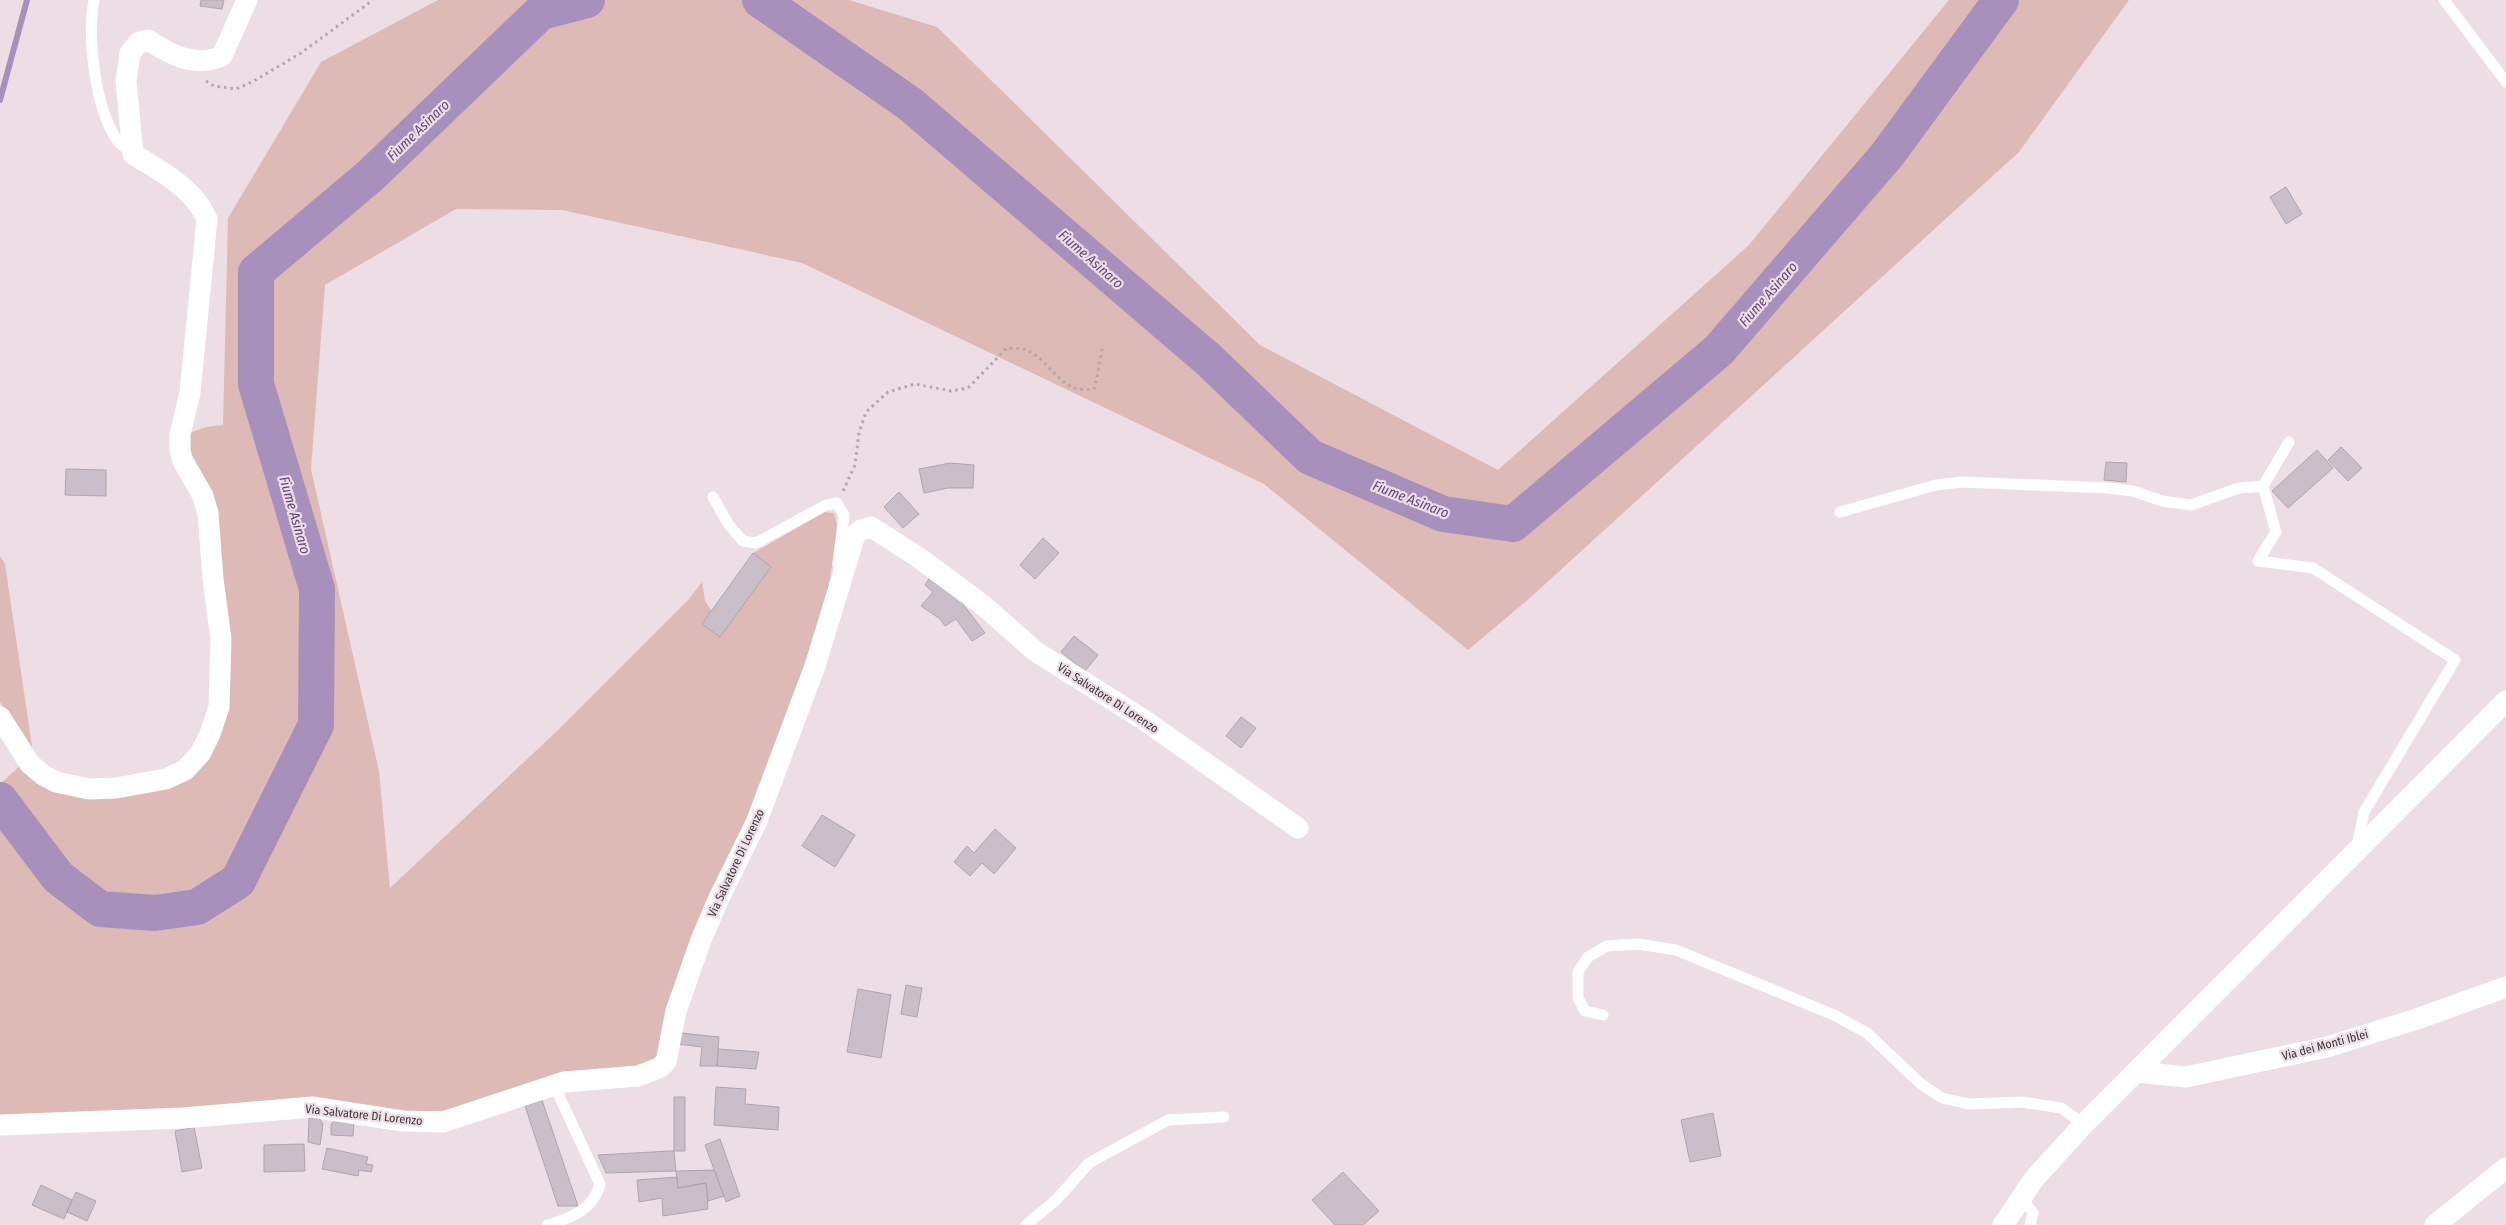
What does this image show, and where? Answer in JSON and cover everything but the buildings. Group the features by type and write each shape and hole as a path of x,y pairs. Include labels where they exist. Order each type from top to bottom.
{"street":[{"path":"0,717 30,764 42,775 56,782 89,789 116,788 166,780 185,770 200,754 210,734 219,706 221,639 213,579 208,512 203,496 183,461 180,451 180,434 190,394 207,219 202,206 176,182 133,154 126,81 130,53 139,42 148,40 173,57 214,60 222,56 247,0"},
{"name":"Via Salvatore Di Lorenzo","path":"0,1125 182,1118 312,1107 403,1121 443,1122 564,1082 638,1076 659,1068 666,1062 676,1011 718,898 756,823 815,666 855,535 861,530 871,527 918,558 984,606 1035,650 1144,720 1298,828"},
{"path":"2003,1225 2034,1179 2084,1124 2138,1072 2506,701"},
{"name":"Via dei Monti Iblei","path":"2138,1072 2186,1077 2327,1047 2417,1019 2506,987"},
{"path":"2435,1225 2506,1168"}],"lane":[{"path":"94,0 90,22 91,49 100,96 109,125 118,142 133,154"},
{"path":"2444,0 2506,82"},
{"path":"2290,442 2263,486 2276,532 2258,561 2313,568 2455,660 2364,812 2355,854"},
{"path":"1840,512 1936,485 1963,482 2107,488 2133,491 2162,501 2191,505 2239,488 2263,486"},
{"path":"713,497 729,525 743,541 756,543 826,505 838,503 844,515 833,604"},
{"path":"1603,1014 1585,1011 1578,998 1578,972 1588,957 1607,946 1638,944 1676,950 1834,1015 1868,1034 1921,1084 1942,1098 1969,1104 2022,1102 2061,1108 2084,1124"},
{"path":"546,1225 580,1213 597,1196 600,1184 554,1085"},
{"path":"1026,1225 1056,1200 1089,1163 1168,1120 1224,1117"},
{"path":"2021,1197 2033,1213 2030,1225"}],"path":[{"path":"173,57 214,86 236,89 252,82 301,53 373,0"},
{"path":"838,503 855,465 859,433 866,412 888,392 915,384 951,391 968,388 1007,348 1023,350 1042,362 1069,386 1082,392 1096,388 1102,349"}],"shaded area":[{"path":"438,0 849,0 937,27 1260,345 1498,470 1749,245 1949,0 2129,0 2019,152 1531,597 1468,650 1264,484 802,263 562,210 456,209 325,285 311,469 379,771 390,888 557,731 689,599 702,582 705,601 712,611 702,624 720,637 770,567 753,553 825,512 834,513 838,527 824,617 656,1064 461,1111 0,1120 0,784 22,764 37,782 187,776 225,677 184,435 206,427 223,425 228,218 321,62"},
{"path":"0,556 5,564 33,753 0,702"}],"waterway":[{"path":"0,100 27,0"},
{"name":"Fiume Asinaro","path":"0,800 58,877 100,909 155,913 197,907 238,881 316,725 317,589 256,384 256,272 370,176 541,12 587,0"},
{"name":"Fiume Asinaro","path":"760,0 910,104 1209,360 1310,457 1443,514 1513,524 1719,350 1887,155 2001,0"}]}
